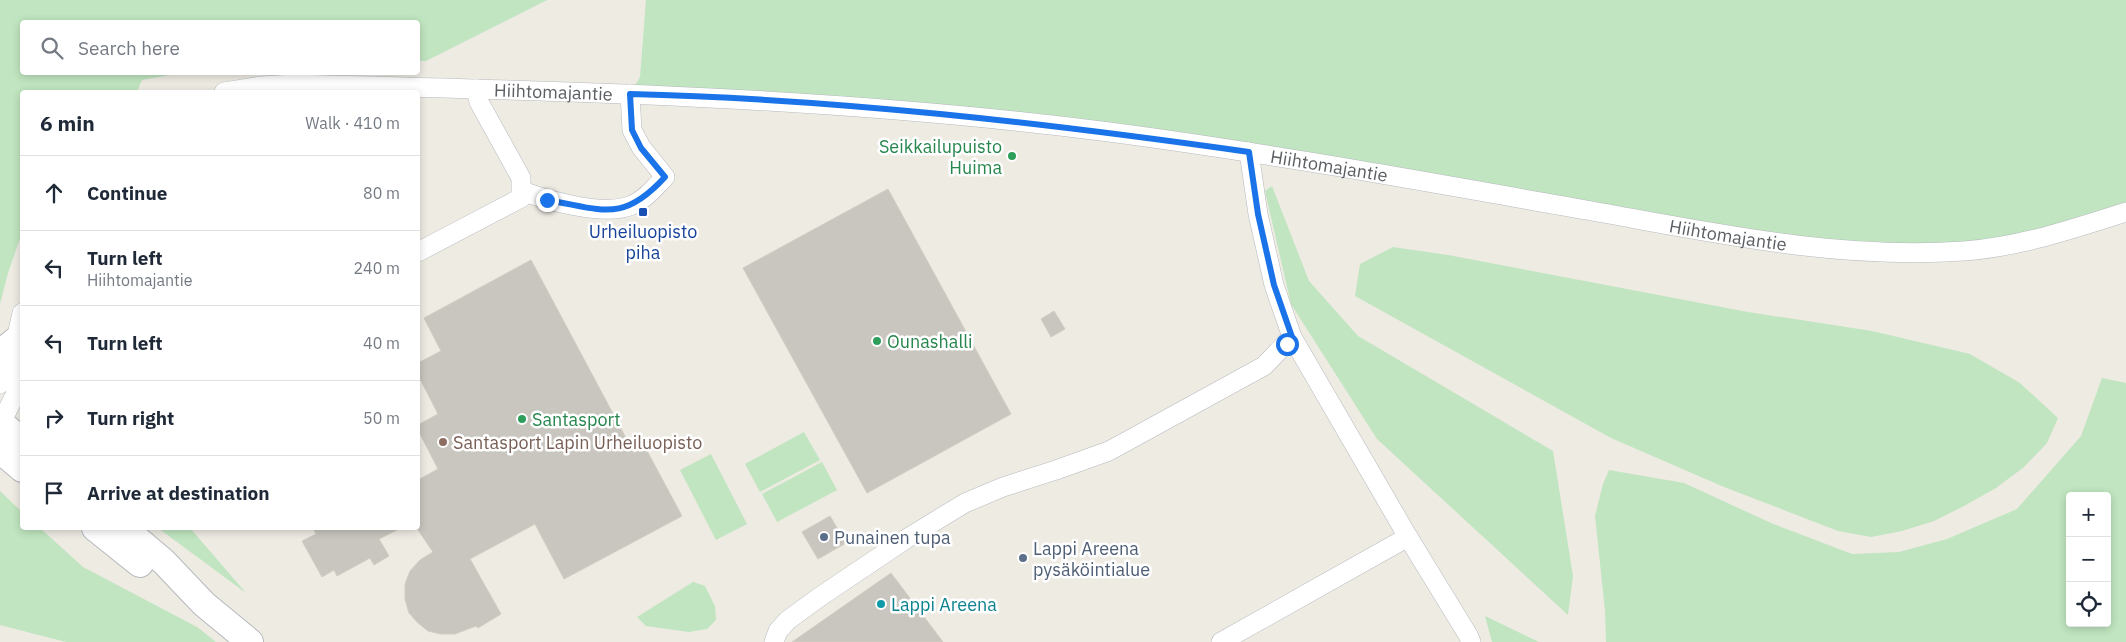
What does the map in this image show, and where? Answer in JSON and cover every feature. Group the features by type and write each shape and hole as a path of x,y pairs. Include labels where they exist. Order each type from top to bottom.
{"street":[{"name":"Hiihtomajantie","path":"236,90 293,84 630,94 789,102 1027,122 1249,152 1692,230 1802,246 1868,252 1962,251 2014,244 2126,212"},
{"path":"420,251 521,198 521,178 479,102 476,89"},
{"path":"522,191 547,200 599,210 631,206 644,198 665,177 641,148 632,130 630,94"},
{"path":"1249,152 1258,214 1274,285 1292,337 1408,537 1468,635 1470,642"},
{"path":"0,384 10,366 8,346 20,318"},
{"path":"774,642 778,631 788,620 814,600 906,538 965,503 1003,487 1109,451 1264,366 1292,337"},
{"path":"8,346 20,372 15,395 1,423 20,439"},
{"path":"0,450 20,467"},
{"path":"97,530 154,576 204,604"},
{"path":"126,530 164,562 204,604 250,642"},
{"path":"1221,642 1408,537"}],"green space":[{"path":"0,0 547,0 426,61 420,61 420,20 20,20 20,75 170,75 142,80 138,90 20,90 20,239 0,304"},
{"path":"646,0 2126,0 2126,212 2088,225 1888,254 1197,144 630,94 640,77"},
{"path":"1272,186 1309,281 1358,336 1553,451 1573,576 1568,615 1377,439 1291,304 1265,191"},
{"path":"1393,247 1448,255 1748,312 1872,331 1970,354 2020,383 2058,418 2047,443 2024,467 1996,488 1964,506 1934,521 1902,531 1871,537 1838,531 1724,487 1611,438 1355,296 1360,264"},
{"path":"2102,378 2126,383 2126,642 1606,642 1605,611 1595,516 1603,484 1609,470 1684,483 1771,523 1852,554 1899,552 1947,539 2017,509 2081,436"},
{"path":"804,432 820,460 760,492 745,464"},
{"path":"711,454 747,524 716,540 680,470"},
{"path":"822,462 837,490 777,522 762,494"},
{"path":"0,491 20,510 20,530 42,530 83,567 197,627 216,642 66,642 0,625"},
{"path":"161,530 192,530 246,593"},
{"path":"693,582 705,586 715,606 716,620 707,629 689,632 646,626 637,617"},
{"path":"1485,616 1539,642 1492,642"}],"building":[{"name":"Ounashalli","path":"888,189 1011,414 867,493 743,268"},
{"name":"Santasport","path":"531,260 634,453 645,447 682,516 564,579 535,524 470,559 501,614 478,628 476,626 455,634 441,634 428,631 409,613 405,599 405,584 410,571 420,560 433,552 418,530 420,530 420,479 438,469 420,434 420,424 438,414 420,379 420,362 441,351 424,318"},
{"path":"1054,311 1065,329 1051,337 1041,319"},
{"name":"Punainen tupa","path":"830,516 846,543 818,559 802,532"},
{"path":"314,530 397,530 379,539 389,556 374,565 370,558 337,576 334,570 322,577 302,541 316,534"},
{"name":"Lappi Areena","path":"891,573 943,642 792,642"}],"place":[{"name":"Seikkailupuisto Huima","path":"1012,156"},
{"name":"Urheiluopisto piha","path":"643,212"},
{"name":"Ounashalli","path":"877,341"},
{"name":"Santasport","path":"522,419"},
{"name":"Santasport Lapin Urheiluopisto","path":"443,442"},
{"name":"Punainen tupa","path":"824,537"},
{"name":"Lappi Areena pysäköintialue","path":"1023,558"},
{"name":"Lappi Areena","path":"881,604"}],"route":[{"path":"547,200 599,210 621,208 631,206 644,198 665,177 641,148 632,130 630,94 789,102 1027,122 1249,152 1258,214 1274,285 1292,337 1287,344"}]}
